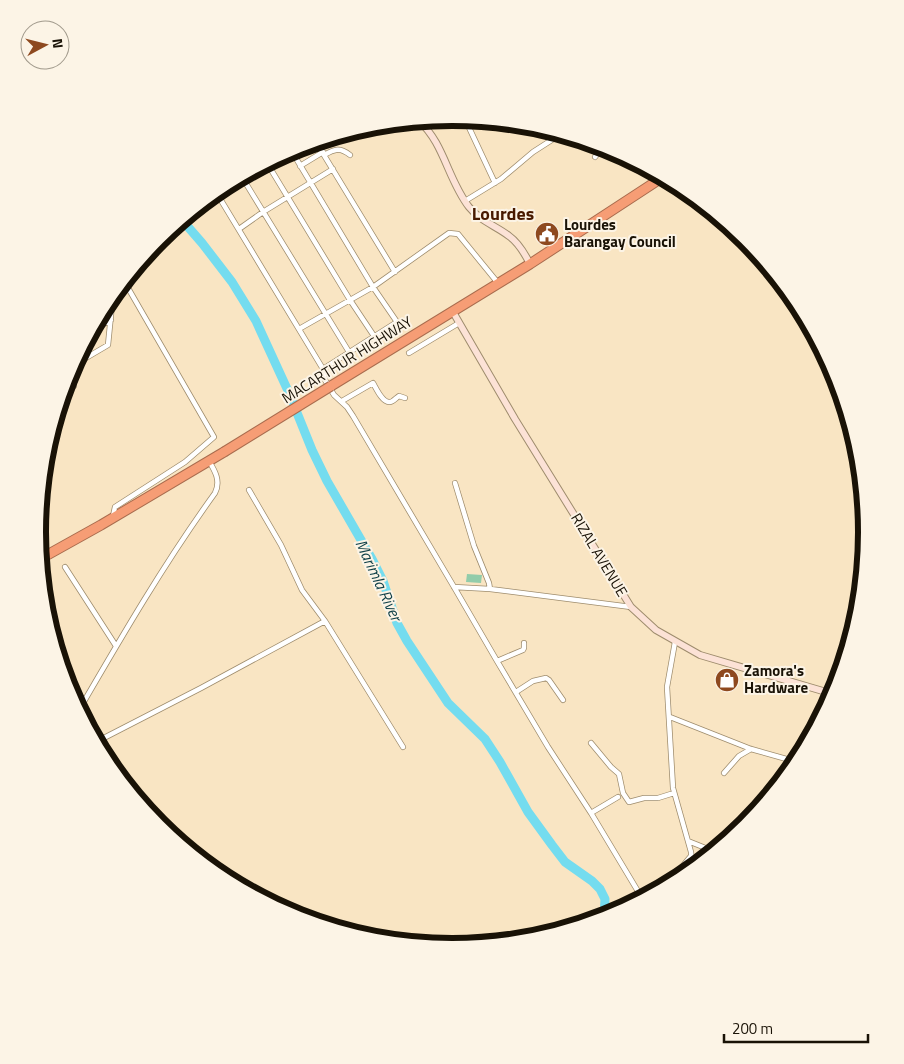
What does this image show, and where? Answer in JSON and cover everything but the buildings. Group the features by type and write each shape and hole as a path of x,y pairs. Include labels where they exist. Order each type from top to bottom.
{"highway":[{"name":"MACARTHUR HIGHWAY","path":"47,555 209,461 453,312 656,181"}],"street":[{"path":"424,127 434,138 465,201 478,216 515,242 530,264"},
{"path":"469,127 495,183"},
{"path":"465,201 507,175 533,152 553,139"},
{"path":"320,149 396,272"},
{"path":"300,166 335,149 350,155"},
{"path":"595,157 598,154"},
{"path":"295,158 373,286 398,322 323,369"},
{"path":"271,169 374,336"},
{"path":"239,229 262,212 333,169"},
{"path":"246,183 348,352"},
{"path":"221,199 323,369 325,380 334,395 342,401 356,420 496,661 638,892"},
{"path":"299,329 326,315 396,272 442,238 454,233 458,234 498,283"},
{"path":"113,518 115,507 185,462 214,437 128,287"},
{"path":"86,357 108,345 112,312"},
{"name":"RIZAL AVENUE","path":"453,312 515,419 631,607 651,627 675,642 711,659 825,692"},
{"path":"105,323 111,320"},
{"path":"409,354 459,323"},
{"path":"342,401 373,383 384,400 388,402 399,396 405,398"},
{"path":"84,702 165,566 218,489 217,479 209,461"},
{"path":"455,483 474,546 490,584 490,589"},
{"path":"249,490 281,545 302,590 325,621 402,747"},
{"path":"65,567 116,646"},
{"path":"454,587 490,589 631,607"},
{"path":"103,738 325,621"},
{"path":"675,642 667,688 674,793 692,859"},
{"path":"496,661 523,650 524,643"},
{"path":"516,692 533,681 546,678 563,700"},
{"path":"670,717 751,749 787,759"},
{"path":"591,744 619,774 623,793 629,802 644,798 658,798 674,793"},
{"path":"724,773 739,756 751,749"},
{"path":"591,813 618,797"},
{"path":"688,841 706,848"},
{"path":"684,864 691,856"}],"green space":[{"path":"467,574 482,575 481,583 466,582"}],"waterway":[{"name":"Marimla River","path":"186,225 232,282 256,321 289,393 312,450 327,481 383,581 397,623 407,641 448,703 485,739 528,812 565,862 600,889 605,899 605,908"}],"place":[{"name":"Lourdes Barangay Council","path":"547,234"},
{"name":"Zamora's Hardware","path":"727,680"}],"district":[{"name":"Lourdes","path":"503,214"}]}
